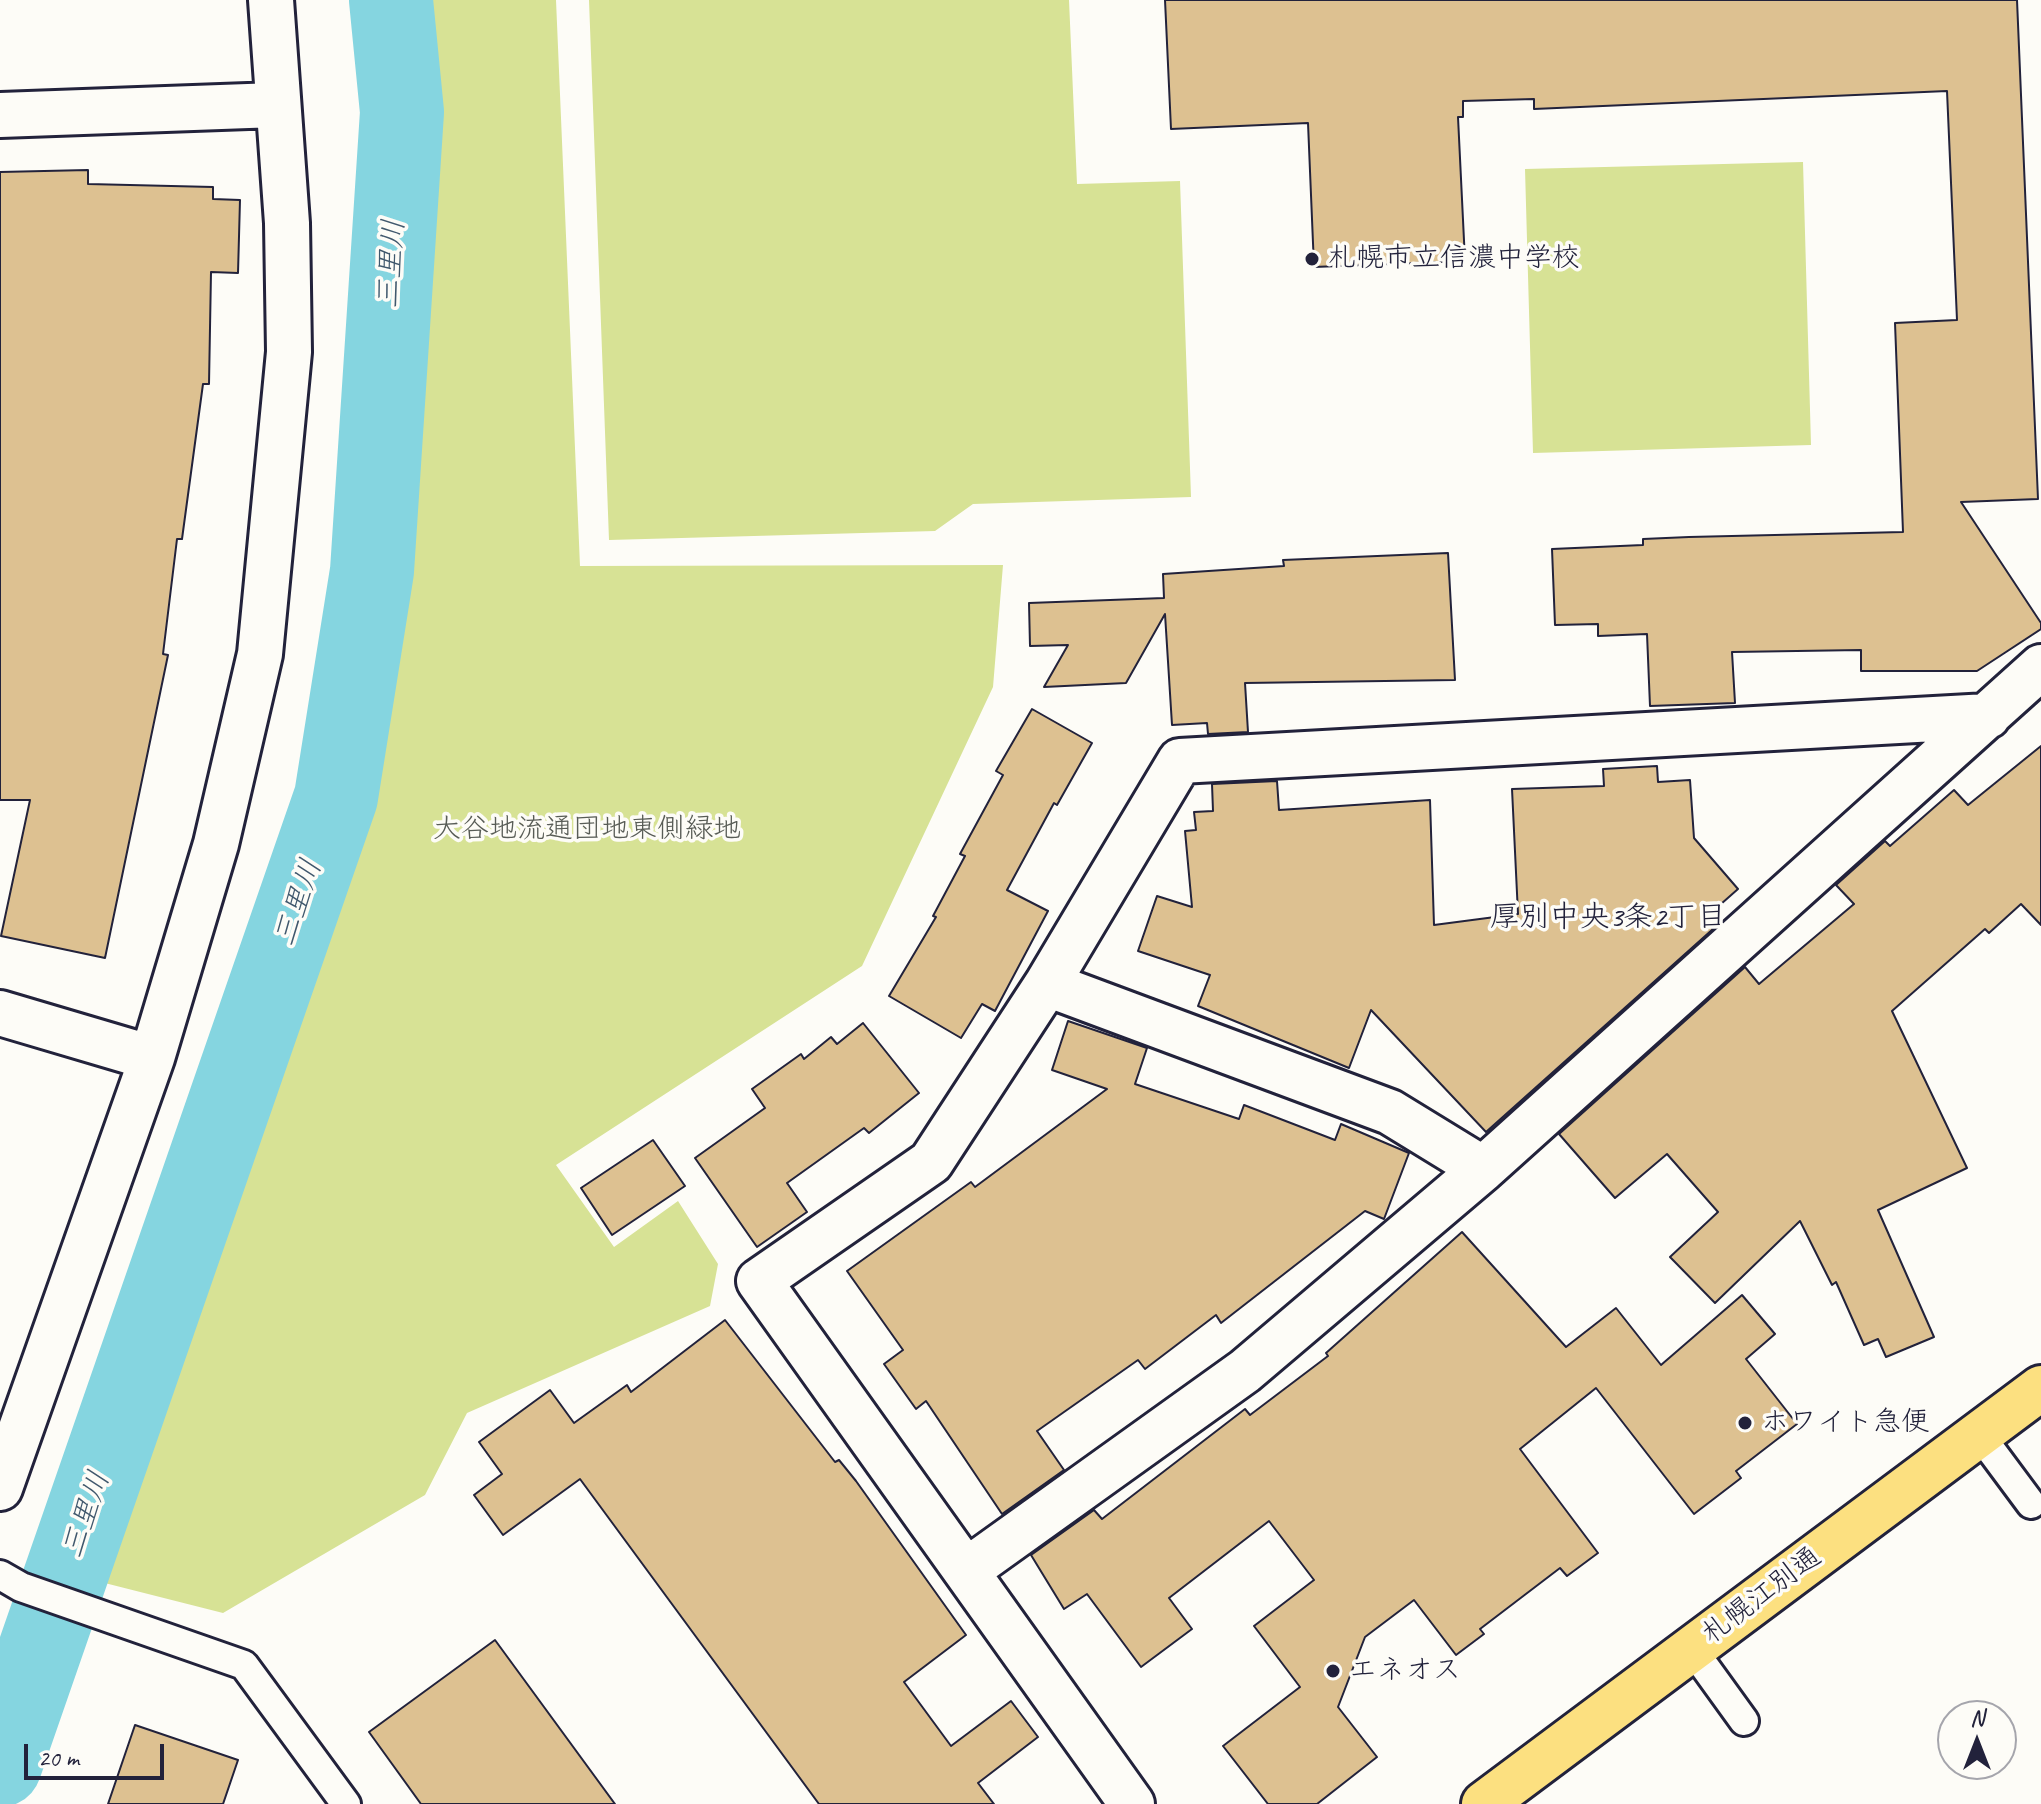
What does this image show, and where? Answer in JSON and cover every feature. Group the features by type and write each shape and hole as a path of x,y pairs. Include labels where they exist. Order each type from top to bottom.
{"highway":[{"name":"札幌江別通","path":"1484,1804 2041,1388"}],"street":[{"path":"0,1488 152,1058 216,844 260,654 289,352 287,223 276,105 271,0"},
{"path":"0,115 276,105"},
{"path":"966,1571 1245,1371 1483,1169 2041,667"},
{"path":"1132,1804 759,1281 931,1162 1047,984 1180,761 1988,716"},
{"path":"1047,984 1390,1112 1483,1169"},
{"path":"0,1013 152,1058"}],"lane":[{"path":"1979,1434 2031,1504"},
{"path":"10,1581 244,1665 346,1804"},
{"path":"1692,1649 1744,1721"}],"green space":[{"name":"大谷地流通団地東側緑地","path":"408,0 556,0 580,566 1003,565 993,687 862,966 556,1165 614,1247 678,1201 718,1264 710,1306 467,1413 425,1495 223,1613 85,1578 387,578 425,230"},
{"path":"589,0 1069,0 1077,184 1180,181 1191,497 973,504 935,531 609,540"},
{"path":"1803,162 1811,445 1533,453 1525,169"}],"building":[{"path":"1165,0 2017,0 2038,499 1961,502 2041,623 2041,629 1977,671 1861,671 1861,650 1732,652 1735,703 1650,706 1647,634 1598,636 1598,624 1555,625 1552,549 1643,545 1643,539 1903,532 1895,323 1957,320 1947,91 1534,109 1534,99 1463,101 1463,117 1458,117 1465,261 1314,267 1308,123 1171,129"},
{"path":"88,170 88,184 213,187 213,199 240,200 238,273 211,272 209,384 203,384 182,539 177,539 163,654 168,655 105,958 1,936 30,800 0,800 0,172"},
{"path":"1448,553 1455,680 1245,683 1248,732 1208,734 1207,723 1172,725 1165,614 1126,683 1044,687 1068,645 1030,646 1029,603 1164,598 1163,574 1284,566 1283,560"},
{"path":"1032,709 1092,743 1057,805 1054,803 1007,890 1048,911 995,1011 982,1004 961,1038 889,996 936,917 933,916 965,856 960,854 1003,775 996,771"},
{"path":"2041,746 2041,925 2021,904 1989,933 1985,929 1892,1011 1967,1168 1878,1210 1934,1337 1886,1357 1878,1339 1864,1345 1836,1282 1832,1285 1800,1221 1715,1303 1670,1257 1718,1212 1667,1154 1615,1198 1559,1134 1745,967 1759,984 1854,904 1836,885 1885,841 1890,846 1954,790 1968,805"},
{"path":"1657,766 1658,782 1690,780 1694,838 1738,889 1704,919 1713,929 1486,1132 1371,1010 1349,1068 1198,1006 1210,975 1138,951 1157,896 1192,907 1185,831 1196,830 1194,812 1213,811 1212,784 1277,781 1279,810 1430,800 1434,925 1518,914 1512,789 1604,786 1603,769"},
{"path":"1068,1021 1147,1048 1135,1084 1239,1119 1244,1105 1335,1140 1341,1124 1409,1153 1384,1219 1365,1211 1221,1323 1216,1315 1145,1369 1138,1360 1037,1431 1064,1470 1002,1514 926,1401 916,1409 884,1364 903,1350 847,1271 971,1182 975,1187 1107,1089 1052,1070"},
{"path":"863,1023 919,1093 869,1133 864,1128 787,1183 807,1212 757,1247 695,1158 765,1108 752,1089 801,1054 804,1059 831,1037 837,1044"},
{"path":"653,1140 685,1186 612,1235 581,1188"},
{"path":"1462,1232 1566,1347 1616,1308 1661,1365 1742,1295 1775,1334 1746,1359 1797,1424 1736,1471 1741,1478 1694,1514 1596,1388 1520,1449 1598,1553 1567,1576 1560,1568 1480,1629 1484,1634 1456,1655 1414,1600 1365,1637 1338,1707 1377,1757 1317,1804 1268,1804 1223,1746 1300,1687 1254,1626 1314,1580 1269,1521 1169,1598 1192,1629 1141,1667 1087,1594 1064,1609 1031,1555 1094,1510 1102,1519 1245,1409 1250,1415 1328,1356 1326,1353"},
{"path":"725,1320 835,1462 839,1460 856,1481 966,1635 904,1682 951,1746 1011,1701 1038,1737 978,1783 994,1804 819,1804 580,1479 503,1535 474,1495 502,1474 479,1442 550,1390 574,1423 627,1385 631,1392"},
{"path":"495,1640 615,1804 421,1804 369,1732"},
{"path":"135,1725 238,1760 223,1804 108,1804"}],"waterway":[{"name":"三里川","path":"0,1765 336,797 372,571 402,112 391,0"}],"place":[{"name":"札幌市立信濃中学校","path":"1312,259"},
{"name":"ホワイト急便","path":"1745,1423"},
{"name":"エネオス","path":"1333,1671"}],"district":[{"name":"厚別中央3条2丁目","path":"1608,918"}]}
